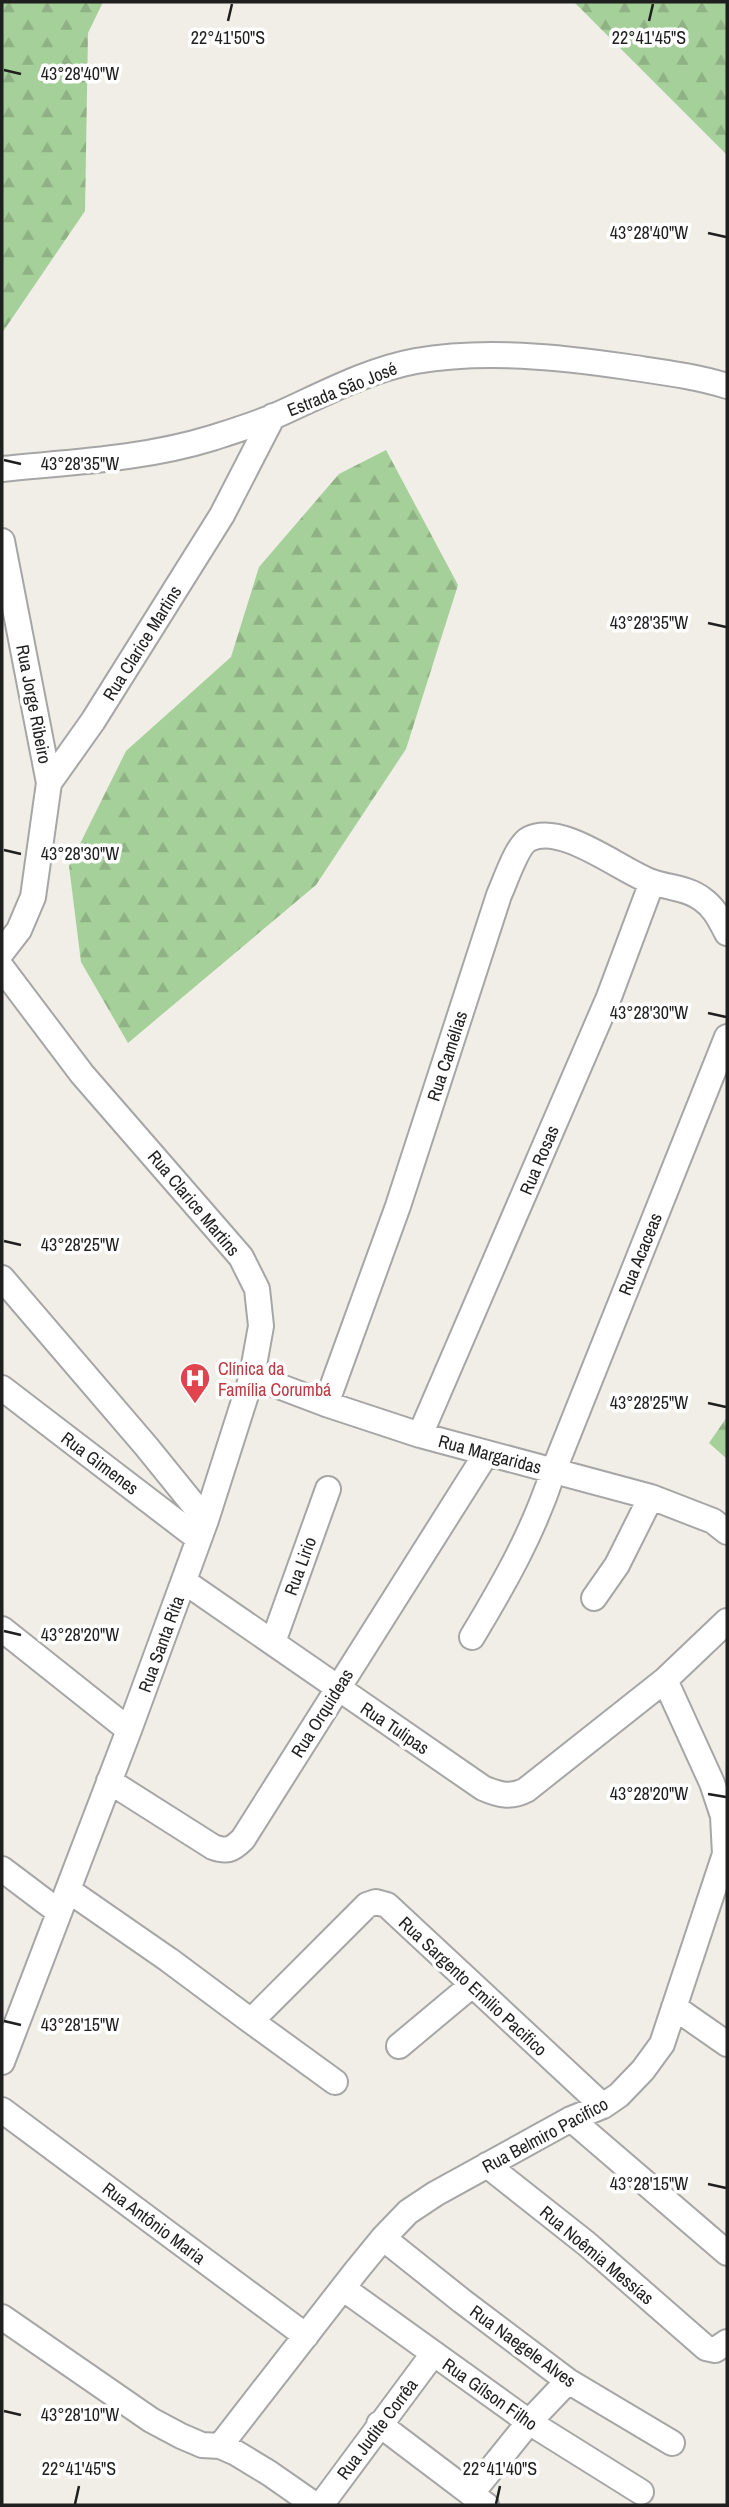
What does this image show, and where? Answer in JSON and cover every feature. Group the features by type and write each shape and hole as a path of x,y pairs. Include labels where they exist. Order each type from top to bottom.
{"street":[{"name":"Estrada São José","path":"2,468 118,458 210,438 273,416 384,369 449,357 532,356 582,360 673,373 727,386"},
{"name":"Rua Clarice Martins","path":"2,952 19,930 33,897 49,783 93,721 222,515 273,416"},
{"name":"Rua Jorge Ribeiro","path":"2,541 49,783"},
{"name":"Rua Camélias","path":"326,1404 398,1206 499,895 520,848 528,839 544,836 568,839 652,882 679,888 703,899 720,918 727,933"},
{"name":"Rua Rosas","path":"420,1435 609,997 652,882"},
{"name":"Rua Clarice Martins","path":"2,968 82,1074 241,1257 257,1289 261,1326 252,1376 202,1529"},
{"name":"Rua Acaceas","path":"553,1472 727,1037"},
{"path":"2,1278 146,1446 202,1529"},
{"name":"Rua Margaridas","path":"252,1376 420,1435 651,1497 713,1521 727,1532"},
{"name":"Rua Gimenes","path":"2,1388 202,1529"},
{"name":"Rua Orquideas","path":"109,1781 213,1847 226,1851 234,1848 243,1839 486,1454"},
{"path":"472,1637 519,1559 544,1502 553,1472"},
{"name":"Rua Lirio","path":"272,1642 328,1489"},
{"path":"594,1598 617,1565 651,1497"},
{"name":"Rua Santa Rita","path":"2,2062 130,1730 202,1529"},
{"name":"Rua Tulipas","path":"184,1582 483,1788 506,1796 517,1795 526,1790 639,1699"},
{"path":"639,1699 665,1681 727,1621"},
{"path":"2,1629 130,1730"},
{"name":"Rua Belmiro Pacifico","path":"220,2446 383,2238 408,2212 435,2194 571,2119 603,2106 619,2095 643,2070 662,2044 724,1854 723,1816 712,1783 665,1681"},
{"path":"639,1699 681,1714"},
{"path":"2,1869 170,1960 335,2082"},
{"name":"Rua Sargento Emilio Pacifico","path":"251,2021 367,1905 376,1902 387,1905 603,2106"},
{"path":"399,2046 472,1985"},
{"path":"674,2007 727,2043"},
{"name":"Rua Antônio Maria","path":"2,2110 306,2336"},
{"path":"571,2119 727,2253"},
{"name":"Rua Noêmia Messías","path":"487,2165 717,2345"},
{"name":"Rua Naegele Alves","path":"383,2238 568,2381 672,2442"},
{"name":"Rua Gílson Filho","path":"344,2289 529,2422 640,2492"},
{"path":"2,2317 151,2420 202,2445 220,2446 269,2473 315,2505"},
{"name":"Rua Judite Corrêa","path":"321,2505 433,2354"},
{"path":"379,2424 479,2500 529,2422 568,2381"}],"green space":[{"path":"2,2 103,2 88,33 85,211 2,333"},
{"path":"574,2 727,2 727,155"},
{"path":"386,450 458,585 406,749 316,885 128,1043 81,962 69,866 126,751 231,657 259,567 339,474"},
{"path":"727,1417 727,1459 709,1443"}],"place":[{"name":"Clínica da Família Corumbá","path":"195,1405"}]}
